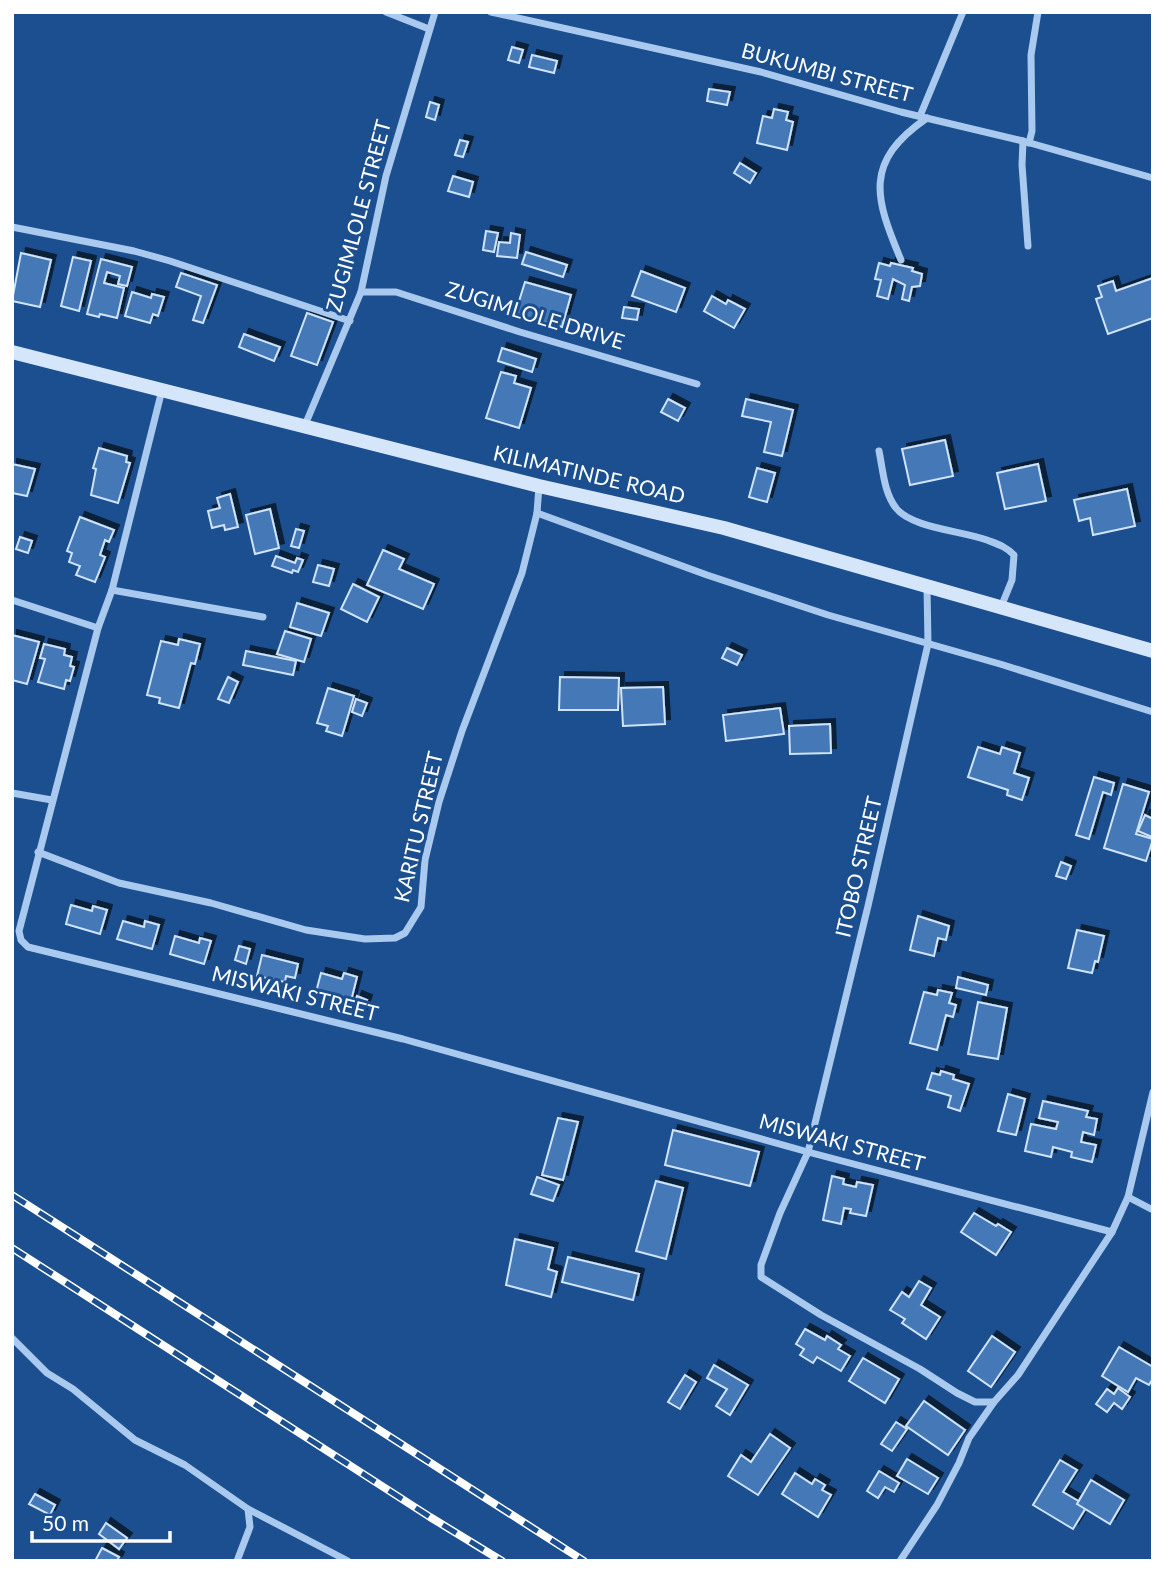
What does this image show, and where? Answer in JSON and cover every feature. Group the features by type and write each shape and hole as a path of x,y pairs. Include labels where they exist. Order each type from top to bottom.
{"main road":[{"name":"KILIMATINDE ROAD","path":"12,352 538,486 724,528 1153,651"}],"street":[{"path":"386,12 429,29"},
{"name":"ZUGIMLOLE STREET","path":"305,425 361,292 386,176 435,12"},
{"name":"BUKUMBI STREET","path":"491,12 761,72 1153,178"},
{"path":"901,260 882,212 879,189 881,171 904,136 924,117 963,12"},
{"path":"1028,246 1022,165 1026,142 1032,131 1031,55 1038,12"},
{"path":"12,226 170,261 350,321"},
{"name":"ZUGIMLOLE DRIVE","path":"361,292 396,292 697,384"},
{"name":"MISWAKI STREET","path":"162,389 113,590 98,628 19,931 21,940 28,947 403,1039 808,1152 1112,1232"},
{"path":"879,451 887,491 896,509 909,519 979,537 1008,548 1014,555 1012,580 1001,608"},
{"name":"KARITU STREET","path":"38,852 119,883 211,903 306,930 365,940 395,938 405,933 421,907 425,860 439,802 462,731 522,573 537,513 538,486"},
{"path":"537,513 707,575 828,615 1153,712"},
{"name":"ITOBO STREET","path":"927,586 928,644 868,906 808,1152 780,1213 761,1265 761,1277 810,1309 920,1369 957,1393 975,1402 994,1402"},
{"path":"113,590 263,617"},
{"path":"12,600 98,628"},
{"path":"12,793 51,800"},
{"path":"900,1561 937,1505 969,1438 994,1402 1018,1375 1112,1232 1128,1197 1153,1092"},
{"path":"1128,1197 1153,1210"},
{"path":"12,1338 47,1373 73,1389 135,1440 185,1465 248,1509 348,1561"},
{"path":"237,1561 250,1527 248,1509"}],"building":[{"path":"512,47 523,50 519,63 508,60"},
{"path":"532,55 557,61 554,73 529,67"},
{"path":"709,89 730,92 727,105 707,101"},
{"path":"430,102 439,105 435,120 426,117"},
{"path":"774,109 788,112 786,120 793,122 787,150 757,143 763,116 772,118"},
{"path":"460,140 468,142 463,157 455,155"},
{"path":"740,163 756,173 750,183 734,173"},
{"path":"453,176 473,182 469,197 448,191"},
{"path":"486,231 498,233 494,252 483,250"},
{"path":"511,233 520,235 517,258 497,256 499,242 510,243"},
{"path":"526,252 567,265 563,277 522,264"},
{"path":"21,253 51,260 40,307 12,301"},
{"path":"73,257 91,261 79,311 61,306"},
{"path":"101,259 132,267 127,286 118,284 120,276 107,272 104,283 124,288 117,318 87,314"},
{"path":"879,263 913,268 912,271 922,274 920,286 912,287 909,301 902,299 905,285 893,279 888,299 877,296 881,280 875,279"},
{"path":"641,271 685,288 676,312 632,296"},
{"path":"181,273 217,285 203,323 193,320 201,296 176,287"},
{"path":"1153,278 1153,318 1108,334 1096,299 1102,297 1098,286 1113,281 1116,291"},
{"path":"525,282 571,295 562,327 515,314"},
{"path":"132,292 151,298 152,294 164,297 158,316 153,314 150,323 125,316"},
{"path":"712,296 726,304 728,300 745,309 734,328 704,311"},
{"path":"624,307 639,309 637,320 622,318"},
{"path":"307,313 333,322 317,365 291,356"},
{"path":"244,334 280,347 274,361 239,347"},
{"path":"502,348 536,359 532,372 498,361"},
{"path":"501,372 516,376 514,383 531,388 519,428 486,418"},
{"path":"668,399 685,408 678,421 661,412"},
{"path":"746,399 793,410 782,456 764,452 771,422 742,416"},
{"path":"945,440 953,476 910,485 902,449"},
{"path":"99,448 127,456 126,462 130,463 118,503 91,495 96,469 93,468"},
{"path":"12,464 35,469 27,496 12,493"},
{"path":"1038,464 1046,501 1005,509 997,473"},
{"path":"757,468 775,473 767,502 749,497"},
{"path":"1127,489 1135,526 1093,535 1090,518 1079,521 1074,500"},
{"path":"230,494 238,527 225,530 224,525 212,528 208,511 220,508 217,498"},
{"path":"270,509 279,548 255,554 246,515"},
{"path":"80,517 114,530 109,542 105,540 100,555 105,557 95,582 76,575 80,566 69,562 72,553 67,551"},
{"path":"296,529 304,531 299,548 291,546"},
{"path":"20,537 32,541 28,553 16,549"},
{"path":"383,550 404,559 399,569 434,584 423,609 367,585"},
{"path":"276,556 295,563 297,558 303,560 298,572 293,570 292,573 272,566"},
{"path":"318,565 334,569 329,586 313,582"},
{"path":"353,584 379,597 367,622 341,609"},
{"path":"297,603 329,613 321,636 290,627"},
{"path":"285,631 311,639 304,662 277,654"},
{"path":"12,635 39,642 27,684 12,680"},
{"path":"179,639 200,644 195,664 191,663 179,708 159,703 160,698 147,695 161,641 178,645"},
{"path":"44,644 65,649 64,655 72,657 70,666 74,667 70,681 66,680 64,689 38,682 45,659 40,658"},
{"path":"727,648 742,655 737,665 722,658"},
{"path":"246,651 296,661 293,675 243,665"},
{"path":"228,677 238,682 229,703 218,699"},
{"path":"560,677 619,678 618,710 559,710"},
{"path":"663,687 665,724 623,726 621,688"},
{"path":"328,688 354,696 342,736 326,731 328,726 317,723"},
{"path":"356,699 367,703 362,716 352,712"},
{"path":"780,708 784,734 726,741 723,715"},
{"path":"830,724 831,753 790,754 789,726"},
{"path":"978,747 1000,754 1002,747 1020,753 1014,773 1029,778 1022,800 1007,795 1008,790 968,777"},
{"path":"1094,777 1114,783 1111,795 1103,792 1089,839 1076,835"},
{"path":"1123,784 1149,792 1136,834 1153,839 1146,861 1104,848"},
{"path":"1145,815 1153,819 1152,837 1138,831"},
{"path":"1061,862 1071,866 1066,879 1056,876"},
{"path":"71,905 92,911 93,906 107,910 100,934 66,924"},
{"path":"918,916 949,926 946,940 938,938 934,956 910,950"},
{"path":"123,921 144,927 145,921 159,925 152,949 117,939"},
{"path":"1077,930 1104,936 1098,962 1095,961 1092,973 1068,968"},
{"path":"175,936 199,943 200,938 211,941 204,964 170,954"},
{"path":"239,946 250,949 246,964 235,960"},
{"path":"262,955 298,964 295,978 286,976 285,982 257,976"},
{"path":"321,973 342,979 344,973 357,977 351,1001 316,992"},
{"path":"958,977 988,985 986,995 956,988"},
{"path":"938,990 952,993 949,1003 956,1005 953,1017 946,1015 937,1050 910,1043 924,992 937,995"},
{"path":"357,996 367,1000 362,1014 352,1011"},
{"path":"978,1002 1007,1008 998,1059 968,1054"},
{"path":"941,1071 954,1075 953,1079 969,1084 960,1111 948,1107 951,1096 927,1089 932,1073 940,1075"},
{"path":"1008,1094 1025,1099 1016,1135 998,1131"},
{"path":"1043,1101 1088,1111 1086,1117 1097,1119 1094,1135 1083,1132 1081,1142 1096,1145 1092,1162 1071,1157 1072,1152 1053,1147 1051,1157 1025,1151 1031,1124 1056,1129 1058,1122 1039,1118"},
{"path":"558,1118 578,1122 563,1180 542,1175"},
{"path":"673,1130 759,1152 750,1186 665,1165"},
{"path":"832,1176 844,1179 843,1184 856,1187 857,1182 873,1185 866,1216 850,1213 851,1209 844,1208 841,1224 823,1220"},
{"path":"537,1177 559,1185 553,1201 531,1194"},
{"path":"656,1181 683,1188 666,1259 636,1251"},
{"path":"974,1213 1011,1232 996,1255 961,1232"},
{"path":"515,1239 553,1248 548,1269 557,1272 551,1297 506,1285"},
{"path":"568,1257 639,1274 633,1300 562,1282"},
{"path":"919,1281 931,1288 921,1305 940,1317 926,1339 902,1323 905,1319 890,1310 902,1292 909,1297"},
{"path":"805,1329 825,1340 827,1336 841,1345 838,1349 850,1356 841,1371 817,1357 813,1363 800,1355 804,1349 796,1344"},
{"path":"992,1336 1015,1352 991,1387 968,1371"},
{"path":"1119,1347 1153,1367 1153,1378 1149,1385 1136,1378 1128,1392 1102,1376"},
{"path":"863,1358 899,1379 885,1403 849,1381"},
{"path":"714,1365 748,1385 730,1415 716,1406 727,1389 707,1378"},
{"path":"685,1375 696,1382 680,1409 668,1402"},
{"path":"1118,1388 1130,1397 1122,1409 1114,1403 1107,1412 1096,1404 1107,1389 1114,1394"},
{"path":"924,1401 965,1430 948,1455 906,1426"},
{"path":"896,1422 907,1429 892,1451 881,1444"},
{"path":"770,1434 790,1448 758,1495 728,1476 741,1455 751,1462"},
{"path":"907,1459 938,1478 928,1494 897,1476"},
{"path":"1060,1460 1077,1470 1063,1492 1087,1506 1073,1529 1033,1505"},
{"path":"879,1471 899,1483 894,1492 885,1487 878,1498 867,1491"},
{"path":"795,1473 812,1484 815,1479 825,1485 822,1490 831,1495 818,1517 782,1494"},
{"path":"1091,1480 1124,1500 1110,1524 1077,1504"},
{"path":"35,1494 55,1505 50,1515 29,1504"},
{"path":"106,1523 127,1538 119,1549 99,1534"},
{"path":"102,1548 119,1557 117,1561 95,1561"}],"railway":[{"path":"12,1195 584,1561"},
{"path":"12,1248 502,1561"}]}
